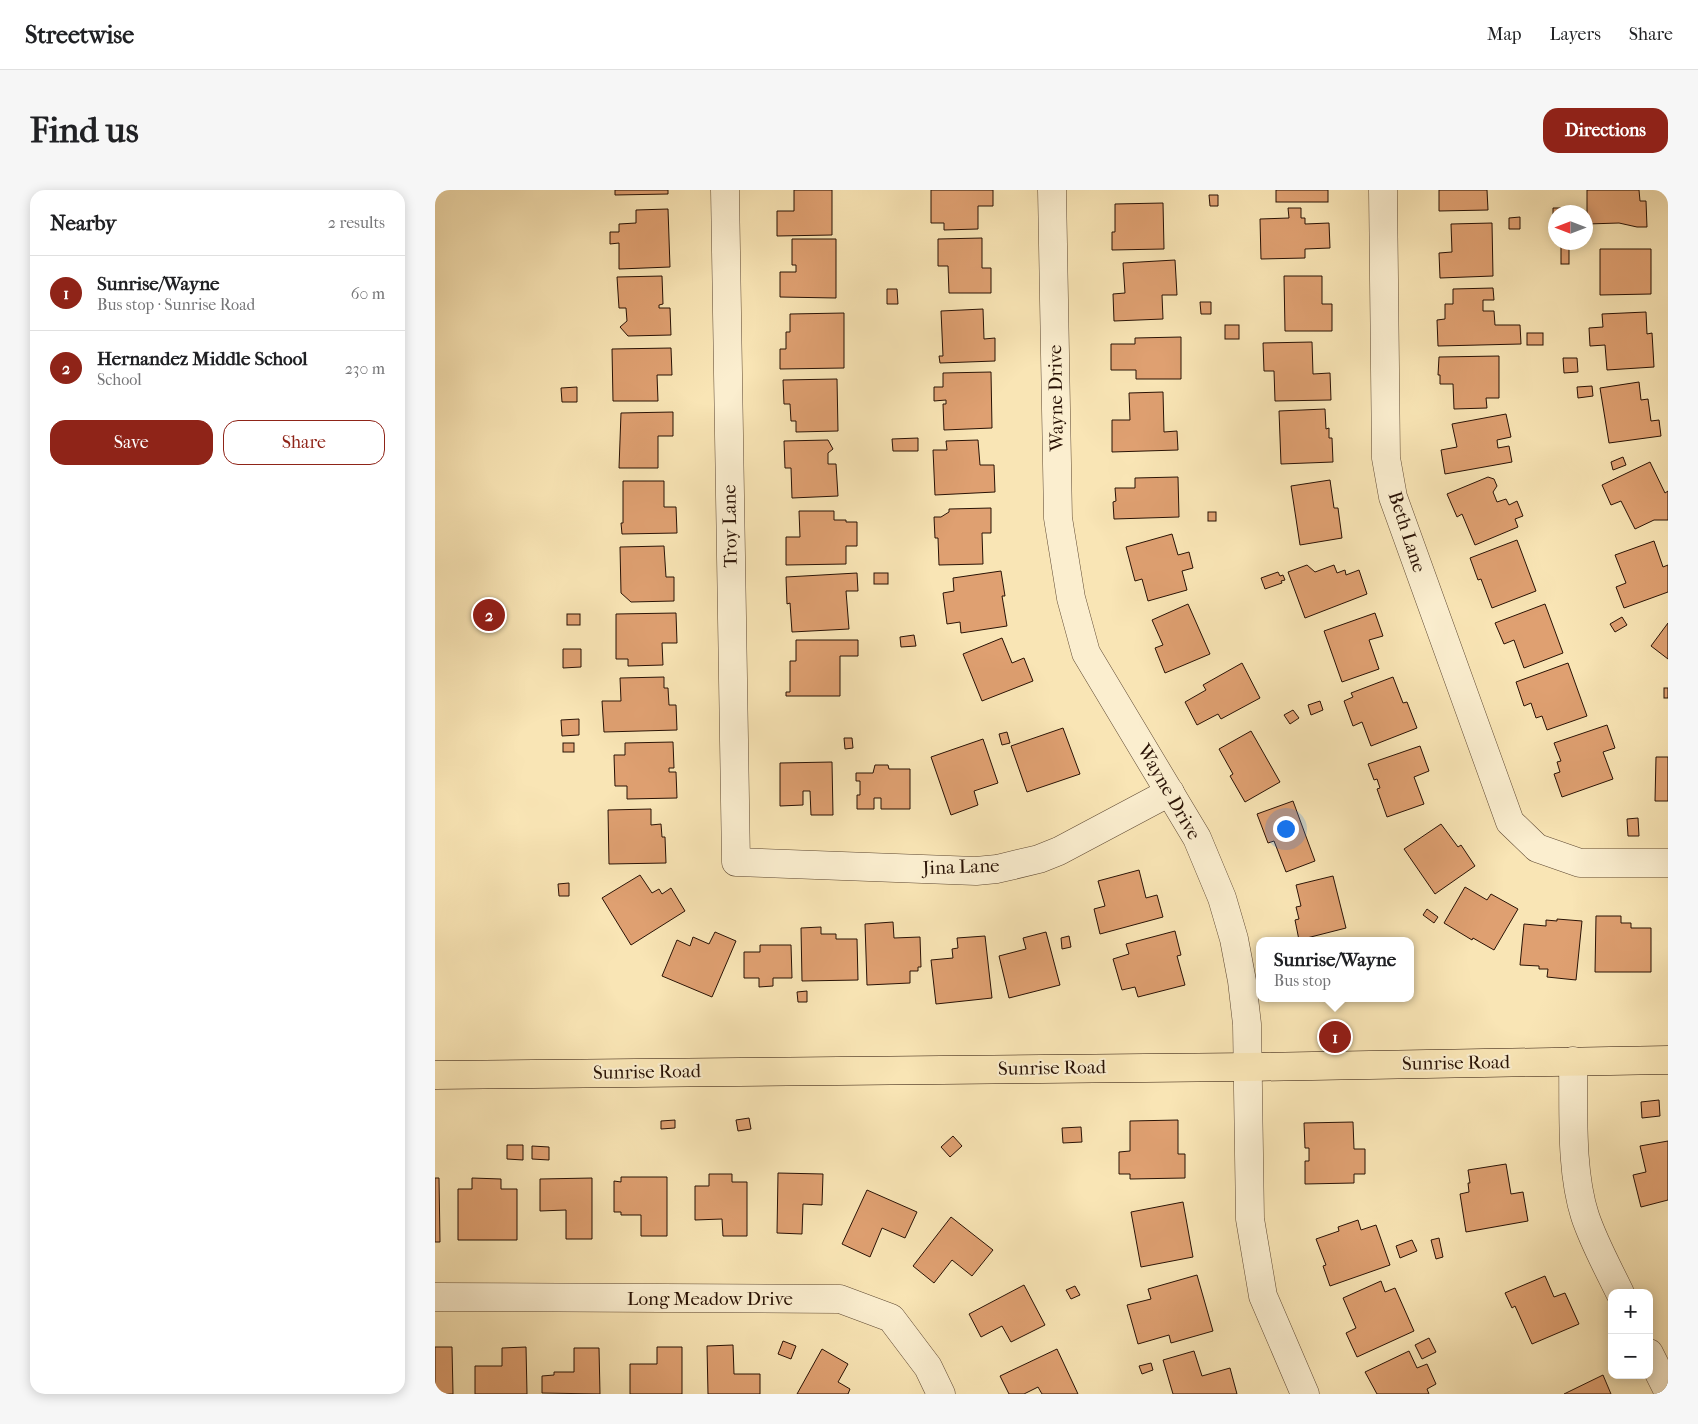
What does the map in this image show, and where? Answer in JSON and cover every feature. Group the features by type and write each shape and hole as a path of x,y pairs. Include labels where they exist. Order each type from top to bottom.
{"main road":[{"name":"Sunrise Road","path":"435,1075 1249,1067 1668,1060"}],"street":[{"name":"Troy Lane","path":"725,190 736,862"},
{"name":"Wayne Drive","path":"1052,190 1058,518 1071,598 1085,653 1197,838 1222,898 1234,939 1242,981 1247,1024 1250,1219 1263,1296 1305,1394"},
{"name":"Beth Lane","path":"1383,190 1386,458 1393,498 1510,822 1537,848 1580,863 1668,863"},
{"name":"Jina Lane","path":"736,862 976,871 997,869 1039,859 1170,792"},
{"path":"1573,1061 1575,1158 1585,1216 1618,1289"},
{"name":"Long Meadow Drive","path":"435,1297 840,1300 891,1318 928,1368 941,1394"},
{"path":"1653,1361 1668,1391"}],"building":[{"path":"615,190 668,190 668,194 615,195"},
{"path":"794,190 832,190 832,235 777,236 777,211 794,211"},
{"path":"931,190 993,190 993,206 978,206 978,229 944,230 944,223 931,223"},
{"path":"1276,190 1328,190 1328,202 1276,202"},
{"path":"1439,190 1487,190 1488,210 1439,211"},
{"path":"1587,190 1639,190 1640,201 1646,201 1647,227 1619,223 1593,224 1593,205 1587,205"},
{"path":"1209,195 1218,195 1218,206 1210,206"},
{"path":"1163,203 1164,249 1112,250 1112,232 1115,232 1115,204"},
{"path":"1288,208 1301,208 1301,218 1305,218 1305,224 1329,223 1330,248 1305,249 1305,258 1261,259 1260,219 1289,218"},
{"path":"668,209 670,267 619,269 619,243 610,244 610,232 619,232 619,224 636,223 636,210"},
{"path":"1520,217 1520,229 1509,229 1509,218"},
{"path":"1492,223 1493,276 1440,278 1439,253 1452,252 1451,224"},
{"path":"982,238 982,268 991,268 991,293 949,293 948,266 938,266 938,239"},
{"path":"792,239 836,239 836,298 780,297 780,272 796,272 796,265 792,265"},
{"path":"1600,249 1651,249 1651,294 1600,295"},
{"path":"1561,250 1569,250 1569,264 1561,264"},
{"path":"1175,260 1177,295 1162,295 1163,319 1114,321 1113,294 1125,293 1123,263"},
{"path":"662,276 663,304 659,305 659,308 670,308 671,335 628,336 620,327 627,321 626,308 619,308 617,277"},
{"path":"1284,276 1322,276 1322,304 1332,304 1332,331 1285,331"},
{"path":"1493,288 1494,300 1483,300 1483,311 1494,311 1495,325 1520,325 1521,344 1438,346 1437,320 1445,319 1445,304 1453,304 1453,289"},
{"path":"887,289 897,289 898,304 887,304"},
{"path":"1200,302 1211,302 1211,314 1201,314"},
{"path":"983,309 984,339 995,338 995,361 940,363 939,356 943,356 941,311"},
{"path":"1646,312 1647,334 1652,333 1654,367 1607,370 1605,345 1590,346 1589,328 1603,327 1602,314"},
{"path":"844,313 844,368 780,369 780,349 786,349 786,332 790,332 790,314"},
{"path":"1225,325 1239,325 1239,339 1225,339"},
{"path":"1527,333 1543,333 1543,345 1527,345"},
{"path":"1181,337 1181,379 1136,379 1136,370 1111,370 1111,344 1135,344 1135,338"},
{"path":"1312,342 1313,374 1330,373 1331,400 1275,401 1274,371 1264,371 1263,343"},
{"path":"671,348 672,375 657,375 658,401 613,401 612,349"},
{"path":"1499,356 1499,398 1486,398 1487,408 1454,409 1453,384 1440,384 1440,375 1438,375 1439,357"},
{"path":"1563,358 1577,358 1578,372 1564,373"},
{"path":"991,372 992,428 944,430 943,404 946,404 946,400 934,401 934,387 943,387 943,373"},
{"path":"837,379 838,431 796,432 796,421 791,421 790,404 784,404 783,380"},
{"path":"1639,382 1641,400 1648,399 1651,421 1659,420 1661,436 1609,443 1600,388"},
{"path":"1592,386 1593,396 1578,398 1577,387"},
{"path":"577,387 577,402 562,402 561,388"},
{"path":"1163,392 1164,432 1177,431 1178,450 1112,452 1112,420 1130,420 1129,393"},
{"path":"1325,409 1326,429 1329,428 1329,438 1332,438 1333,462 1281,464 1279,411"},
{"path":"673,412 673,436 658,436 658,468 619,468 621,413"},
{"path":"1506,414 1511,437 1497,440 1498,448 1509,446 1512,462 1445,474 1441,450 1457,447 1452,424"},
{"path":"918,438 918,451 893,451 892,439"},
{"path":"828,440 833,449 828,453 828,464 836,464 838,496 792,498 791,468 785,468 784,441"},
{"path":"978,440 980,465 994,465 995,492 935,495 933,450 947,450 946,441"},
{"path":"1623,457 1626,465 1613,470 1611,462"},
{"path":"1650,462 1665,493 1668,491 1668,520 1654,520 1635,529 1621,501 1611,505 1602,485"},
{"path":"1178,477 1179,517 1114,519 1113,502 1116,501 1115,488 1135,488 1135,478"},
{"path":"1488,477 1494,479 1497,486 1493,492 1497,502 1506,499 1509,505 1517,501 1523,516 1515,519 1518,527 1475,545 1462,514 1457,517 1447,494"},
{"path":"1330,480 1334,508 1338,508 1342,538 1300,545 1291,486"},
{"path":"623,481 664,481 664,507 676,507 677,533 622,534"},
{"path":"991,508 991,533 982,533 983,564 939,565 938,538 935,538 934,517 941,517 949,512 949,509"},
{"path":"799,511 834,511 834,520 857,522 857,546 846,546 846,564 786,565 786,537 800,537"},
{"path":"1208,512 1216,512 1216,521 1208,521"},
{"path":"1172,534 1178,555 1189,552 1193,568 1182,571 1187,590 1148,601 1142,579 1135,581 1126,547"},
{"path":"1517,540 1536,591 1492,608 1481,579 1478,580 1470,558"},
{"path":"1654,541 1663,567 1668,565 1668,592 1624,608 1616,587 1626,583 1615,555"},
{"path":"664,546 666,577 674,577 674,601 631,602 621,593 620,547"},
{"path":"1307,565 1315,572 1334,565 1337,573 1345,570 1346,575 1359,570 1367,594 1305,618 1288,572"},
{"path":"1001,571 1005,596 1002,596 1007,626 961,633 960,622 947,624 943,593 954,591 953,578"},
{"path":"1278,572 1280,576 1283,575 1285,580 1281,581 1282,583 1265,589 1261,578"},
{"path":"857,573 858,591 846,591 849,629 792,632 790,603 787,604 786,577"},
{"path":"874,573 888,573 888,584 874,584"},
{"path":"1188,604 1210,654 1165,673 1155,648 1163,645 1152,620"},
{"path":"1545,604 1563,653 1524,668 1514,640 1504,644 1495,623"},
{"path":"676,613 677,643 662,643 663,665 628,666 628,659 616,659 616,614"},
{"path":"1375,613 1383,636 1369,640 1379,669 1342,682 1324,631"},
{"path":"567,614 580,614 580,625 567,625"},
{"path":"1622,617 1627,625 1615,632 1610,624"},
{"path":"1668,623 1668,659 1651,646"},
{"path":"914,635 916,646 901,647 900,637"},
{"path":"1002,638 1012,663 1024,658 1033,681 982,701 963,654"},
{"path":"796,640 858,640 858,656 840,656 840,696 786,696 786,692 790,692 790,661 796,661"},
{"path":"563,649 581,649 581,667 563,668"},
{"path":"1242,663 1260,698 1221,719 1218,714 1197,725 1185,702 1206,690 1203,685"},
{"path":"1568,663 1587,716 1547,730 1542,716 1536,718 1531,703 1524,706 1516,682"},
{"path":"664,677 664,688 668,688 669,705 676,705 677,730 604,732 602,701 621,701 620,678"},
{"path":"1393,677 1403,703 1407,702 1417,728 1371,746 1362,722 1353,726 1344,701 1353,697 1351,693"},
{"path":"1664,688 1668,688 1668,698 1664,698"},
{"path":"1320,701 1323,710 1311,715 1308,705"},
{"path":"1293,710 1299,718 1290,724 1284,715"},
{"path":"579,719 579,735 562,736 561,720"},
{"path":"1607,725 1615,748 1603,752 1613,779 1562,797 1554,774 1560,772 1557,762 1561,761 1554,743"},
{"path":"1063,728 1080,774 1027,792 1011,746"},
{"path":"1251,731 1280,782 1245,802 1230,776 1233,774 1219,749"},
{"path":"1007,732 1010,743 1002,745 999,734"},
{"path":"844,738 852,738 853,748 845,749"},
{"path":"983,739 998,783 974,791 978,805 951,815 931,757"},
{"path":"673,742 674,768 669,768 669,772 676,772 677,798 627,799 627,786 615,786 614,755 625,755 625,743"},
{"path":"563,743 574,743 574,752 563,752"},
{"path":"1420,746 1429,771 1414,777 1424,804 1387,817 1377,789 1380,788 1377,779 1374,780 1368,764"},
{"path":"1656,757 1668,757 1668,801 1655,801"},
{"path":"832,762 833,815 811,815 810,791 803,791 803,805 780,806 780,763"},
{"path":"875,765 888,765 889,769 910,769 910,809 881,809 881,798 874,798 874,809 857,809 860,781 856,781 856,773 873,773"},
{"path":"1293,801 1315,861 1286,872 1274,841 1268,843 1257,814"},
{"path":"651,809 651,825 661,824 662,837 665,837 666,863 609,864 608,810"},
{"path":"1638,818 1639,836 1628,836 1627,819"},
{"path":"1441,824 1458,847 1461,845 1475,866 1435,894 1404,849"},
{"path":"1139,870 1146,898 1157,895 1163,917 1100,934 1094,909 1105,906 1098,881"},
{"path":"640,875 652,893 659,889 662,894 671,888 685,911 631,945 602,898"},
{"path":"1333,876 1346,928 1311,937 1298,937 1295,920 1299,919 1296,907 1301,906 1296,885"},
{"path":"569,883 569,896 559,896 558,884"},
{"path":"1465,887 1487,900 1491,894 1518,909 1494,950 1473,938 1472,940 1444,923"},
{"path":"1427,909 1438,917 1434,923 1423,915"},
{"path":"1596,916 1621,916 1621,923 1631,923 1631,928 1651,928 1651,972 1595,972"},
{"path":"1557,919 1582,921 1576,980 1547,977 1548,969 1539,969 1539,966 1520,965 1524,924 1546,926 1546,920 1557,921"},
{"path":"893,922 894,938 920,937 921,967 918,967 918,971 910,971 910,983 867,985 865,924"},
{"path":"821,927 821,934 836,934 836,939 857,939 858,980 802,981 801,928"},
{"path":"1175,931 1181,955 1177,956 1185,985 1138,997 1135,987 1122,990 1113,959 1129,954 1126,944"},
{"path":"715,932 736,941 712,997 662,976 677,940 690,946 693,937 709,944"},
{"path":"1046,932 1060,985 1009,998 999,956 1026,949 1023,938"},
{"path":"985,936 992,998 936,1004 931,960 953,958 952,949 958,948 957,938"},
{"path":"1069,936 1071,947 1062,949 1061,938"},
{"path":"760,945 791,945 792,978 773,978 773,986 759,987 759,978 744,978 744,952 760,952"},
{"path":"807,991 807,1002 798,1002 797,992"},
{"path":"1659,1100 1660,1116 1642,1118 1641,1102"},
{"path":"749,1118 751,1129 738,1131 736,1120"},
{"path":"675,1120 675,1128 661,1129 661,1121"},
{"path":"1178,1120 1178,1154 1185,1154 1185,1178 1130,1179 1130,1174 1119,1174 1119,1152 1130,1151 1130,1121"},
{"path":"1353,1122 1354,1149 1365,1149 1365,1174 1354,1174 1354,1183 1305,1184 1305,1161 1309,1161 1309,1148 1305,1148 1304,1123"},
{"path":"1081,1127 1082,1142 1063,1143 1062,1128"},
{"path":"953,1136 962,1146 950,1157 941,1147"},
{"path":"1668,1141 1668,1200 1641,1207 1633,1175 1646,1172 1640,1146"},
{"path":"507,1145 523,1145 523,1160 507,1159"},
{"path":"532,1146 549,1147 549,1160 532,1159"},
{"path":"1506,1164 1511,1194 1523,1192 1528,1221 1466,1232 1460,1194 1469,1192 1468,1170"},
{"path":"778,1173 823,1174 822,1205 803,1204 802,1234 777,1233"},
{"path":"709,1174 732,1174 732,1182 747,1182 747,1236 723,1236 722,1219 695,1220 695,1186 709,1186"},
{"path":"621,1177 667,1177 667,1236 641,1236 641,1215 621,1215 621,1212 614,1212 614,1181 621,1182"},
{"path":"435,1178 439,1178 440,1242 435,1242"},
{"path":"472,1178 501,1179 501,1189 517,1189 517,1240 458,1240 458,1189 472,1189"},
{"path":"592,1178 592,1239 566,1239 566,1210 540,1211 540,1179"},
{"path":"867,1190 917,1212 905,1238 882,1228 870,1257 842,1244"},
{"path":"1183,1202 1193,1257 1141,1267 1131,1212"},
{"path":"951,1217 993,1250 972,1276 952,1260 934,1283 913,1266"},
{"path":"1358,1220 1361,1230 1376,1225 1390,1265 1330,1286 1323,1266 1326,1265 1316,1239 1339,1231 1338,1227"},
{"path":"1439,1238 1443,1257 1436,1259 1431,1240"},
{"path":"1412,1240 1417,1251 1400,1258 1396,1246"},
{"path":"1197,1275 1213,1331 1171,1343 1169,1335 1138,1344 1127,1305 1151,1299 1148,1289"},
{"path":"1545,1276 1554,1297 1565,1293 1579,1324 1532,1344 1515,1306 1512,1308 1505,1293"},
{"path":"1381,1281 1385,1292 1395,1288 1414,1331 1357,1357 1346,1333 1356,1328 1343,1298"},
{"path":"1024,1285 1045,1325 1011,1342 1002,1326 981,1337 969,1314"},
{"path":"1075,1286 1080,1295 1071,1299 1066,1290"},
{"path":"1429,1338 1436,1352 1422,1359 1415,1345"},
{"path":"783,1341 796,1346 791,1359 778,1354"},
{"path":"733,1345 734,1374 760,1374 760,1394 708,1394 707,1346"},
{"path":"435,1347 452,1347 453,1394 435,1394"},
{"path":"526,1347 527,1394 475,1394 475,1366 502,1366 502,1348"},
{"path":"657,1347 682,1347 682,1394 630,1394 630,1364 657,1364"},
{"path":"574,1348 599,1348 600,1394 542,1393 542,1376 554,1375 554,1372 574,1372"},
{"path":"822,1349 848,1364 838,1382 850,1389 848,1394 797,1394"},
{"path":"1057,1349 1078,1394 1042,1394 1038,1387 1024,1394 1009,1394 1000,1376"},
{"path":"1194,1351 1202,1376 1230,1368 1237,1394 1173,1394 1163,1360"},
{"path":"1409,1351 1417,1368 1427,1364 1436,1384 1427,1389 1429,1394 1377,1394 1365,1372"},
{"path":"1151,1363 1153,1370 1142,1374 1139,1366"},
{"path":"1603,1375 1611,1394 1564,1394"}],"place":[{"name":"Hernandez Middle School","path":"489,615"},
{"name":"Sunrise/Wayne","path":"1335,1037"}]}
